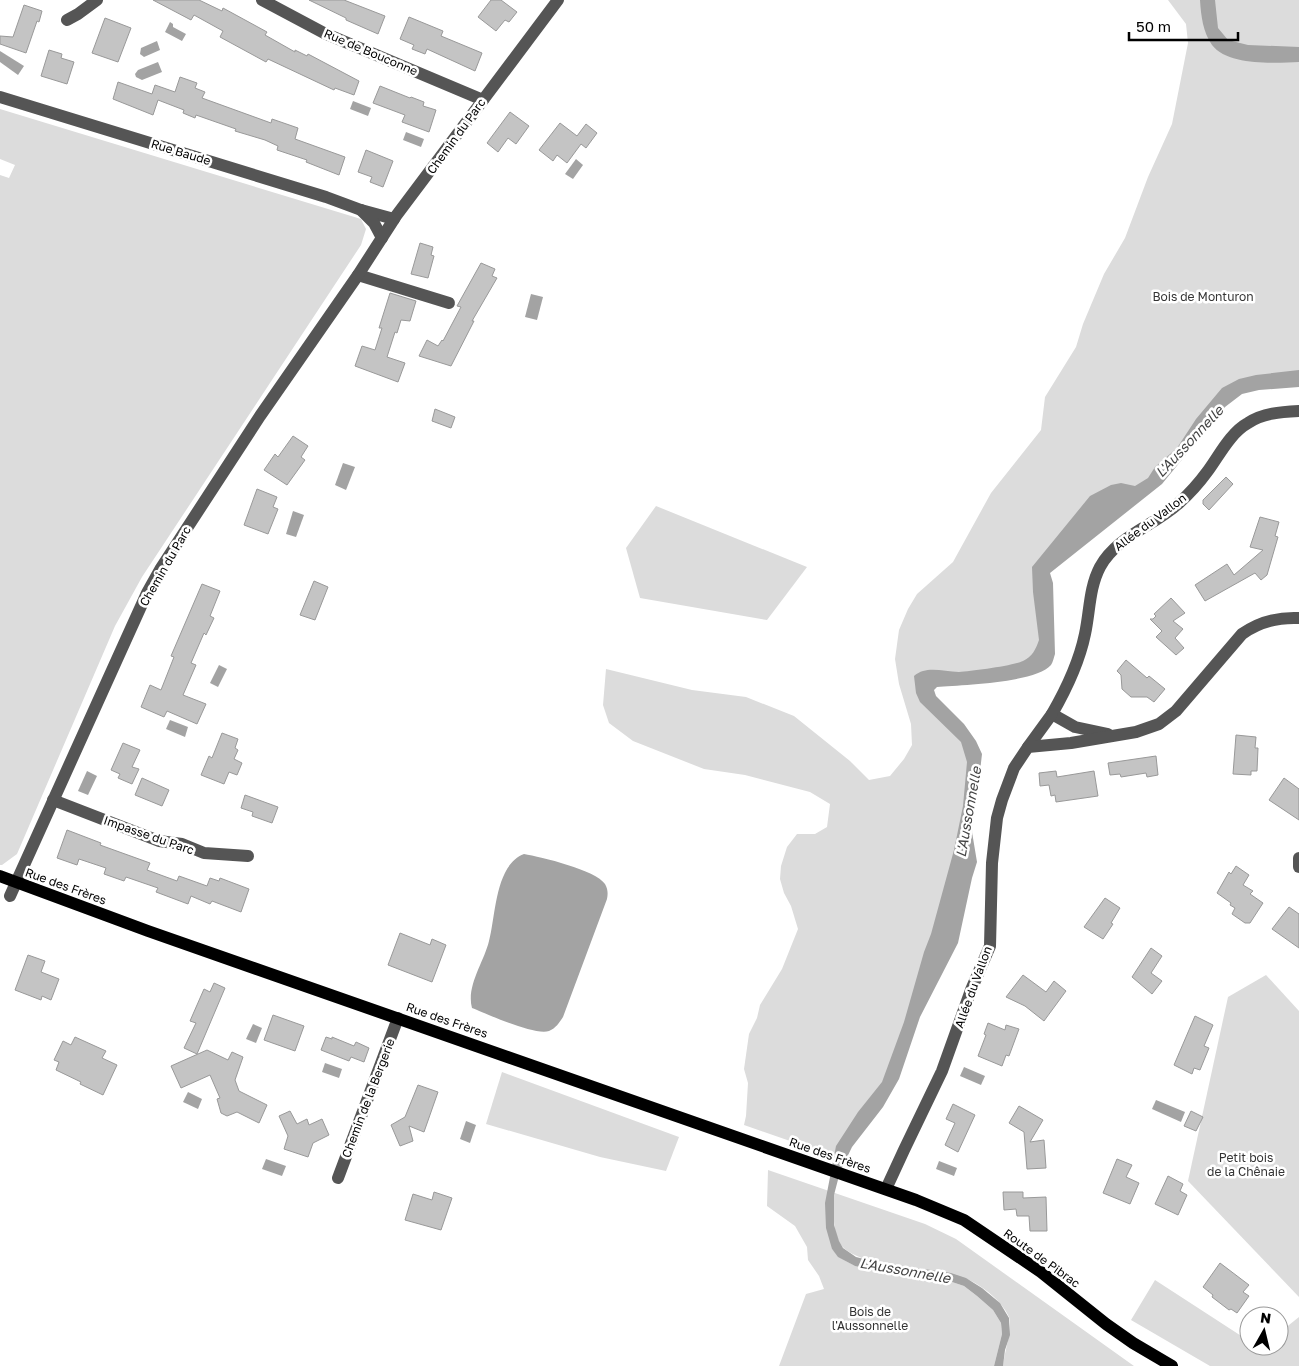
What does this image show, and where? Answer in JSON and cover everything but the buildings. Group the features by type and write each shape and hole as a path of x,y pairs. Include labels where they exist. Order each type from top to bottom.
{"main road":[{"name":"Rue des Frères","path":"0,876 148,931 886,1189"},
{"name":"Route de Pibrac","path":"886,1189 964,1220 1041,1272 1133,1343 1172,1366"}],"street":[{"path":"67,20 97,0"},
{"name":"Rue de Bouconne","path":"262,0 324,33 483,100"},
{"name":"Chemin du Parc","path":"10,896 147,593 161,568 260,416 358,275 394,219 558,0"},
{"name":"Rue Baude","path":"0,97 394,219"},
{"path":"361,210 369,217 382,238"},
{"path":"358,275 449,303"},
{"name":"Allée du Vallon","path":"886,1189 942,1071 971,990 990,946 992,863 997,818 1002,800 1014,768 1052,714 1073,675 1085,634 1093,583 1100,566 1113,550 1127,538 1178,503 1206,474 1238,430 1248,422 1266,415 1299,411"},
{"path":"1028,747 1071,743 1148,729 1168,718 1242,634 1249,629 1272,620 1299,618"},
{"path":"1052,714 1075,727 1115,735"},
{"name":"Impasse du Parc","path":"53,800 159,841 182,844 204,853 248,856"},
{"path":"1299,858 1299,867"},
{"name":"Chemin de la Bergerie","path":"338,1178 398,1018"}],"green space":[{"name":"Bois de Monturon","path":"1168,0 1299,0 1299,378 1241,385 1155,478 1042,579 1047,663 921,680 978,752 952,907 893,1071 839,1158 744,1125 748,1083 744,1069 749,1034 757,1018 760,1005 782,969 798,929 780,879 781,866 787,847 797,834 815,834 827,827 830,804 810,792 745,775 704,769 633,741 609,723 603,705 606,669 692,690 746,697 794,716 850,761 869,780 890,776 904,759 912,745 911,724 899,684 895,659 899,630 908,609 917,594 953,562 991,493 1041,430 1045,397 1076,347 1083,324 1104,274 1125,238 1148,177 1172,124 1188,43 1186,24"},
{"path":"0,109 361,219 366,229 361,245 142,577 115,626 17,854 2,865 0,865 0,175 9,178 15,165 0,159"},
{"path":"656,506 807,567 767,620 640,598 626,548"},
{"name":"Petit bois de la Chênaie","path":"1266,975 1299,1011 1299,1297 1188,1181 1228,997"},
{"path":"502,1072 679,1137 666,1171 600,1157 486,1124"},
{"name":"Bois de l'Aussonnelle","path":"768,1170 925,1224 956,1239 1134,1366 1003,1366 1010,1322 1002,1305 991,1295 965,1278 894,1266 866,1260 854,1255 840,1244 834,1221 832,1249 839,1257 855,1266 949,1281 964,1286 993,1310 1001,1323 1002,1334 994,1366 779,1366 806,1294 824,1289 819,1276 808,1260 807,1247 795,1226 767,1206"},
{"path":"1155,1280 1239,1335 1239,1356 1289,1356 1289,1325 1299,1317 1299,1366 1210,1366 1131,1320"}],"water":[{"path":"1200,0 1215,0 1218,28 1228,40 1248,45 1299,47 1299,62 1252,62 1229,57 1219,52 1206,35"},
{"path":"170,22 173,24 173,27 186,34 182,41 165,32"},
{"path":"157,41 160,50 144,57 140,54 141,48"},
{"path":"0,51 24,66 18,75 0,62"},
{"path":"158,62 162,72 142,80 136,77 135,74 138,70"},
{"path":"353,101 371,108 368,116 350,109"},
{"path":"406,132 424,139 421,147 403,140"},
{"path":"576,159 583,165 573,179 565,174"},
{"path":"531,294 543,297 537,320 525,317"},
{"name":"L'Aussonnelle","path":"1299,370 1299,387 1259,390 1242,394 1225,407 1162,484 1050,573 1053,583 1055,654 1051,665 1043,671 1030,676 997,682 937,687 934,690 936,696 964,724 976,741 982,754 972,832 977,862 958,943 920,1017 899,1079 883,1107 852,1147 840,1172 834,1195 834,1225 843,1248 856,1257 876,1262 951,1273 966,1278 1000,1303 1009,1318 1010,1335 1005,1350 1003,1366 994,1366 1002,1334 1001,1323 993,1310 977,1296 964,1286 949,1281 855,1266 838,1257 832,1249 826,1228 825,1203 836,1146 858,1112 882,1082 904,1022 931,934 954,850 963,806 967,762 961,742 920,702 916,693 914,676 930,670 959,672 992,668 1018,663 1029,657 1035,650 1039,640 1032,567 1090,496 1111,485 1121,483 1135,486 1148,478 1155,467 1177,448 1196,419 1222,388 1239,379 1256,375"},
{"path":"343,463 355,467 346,490 335,485"},
{"path":"293,511 304,515 296,537 286,534"},
{"path":"219,665 227,669 218,687 210,683"},
{"path":"170,720 188,727 185,737 166,729"},
{"path":"87,771 97,776 88,795 78,791"},
{"path":"524,854 580,869 600,879 607,888 607,899 563,1017 555,1027 549,1031 542,1032 522,1028 472,1008 471,1000 473,983 487,949 502,880 514,860"},
{"path":"253,1024 262,1028 256,1043 246,1039"},
{"path":"325,1063 342,1069 339,1078 322,1072"},
{"path":"964,1067 985,1076 981,1085 960,1076"},
{"path":"188,1092 202,1099 198,1109 183,1102"},
{"path":"1156,1100 1185,1112 1181,1122 1152,1109"},
{"path":"466,1121 476,1125 470,1143 460,1139"},
{"path":"266,1159 286,1166 282,1176 262,1169"},
{"path":"939,1161 957,1168 954,1176 936,1169"}]}
